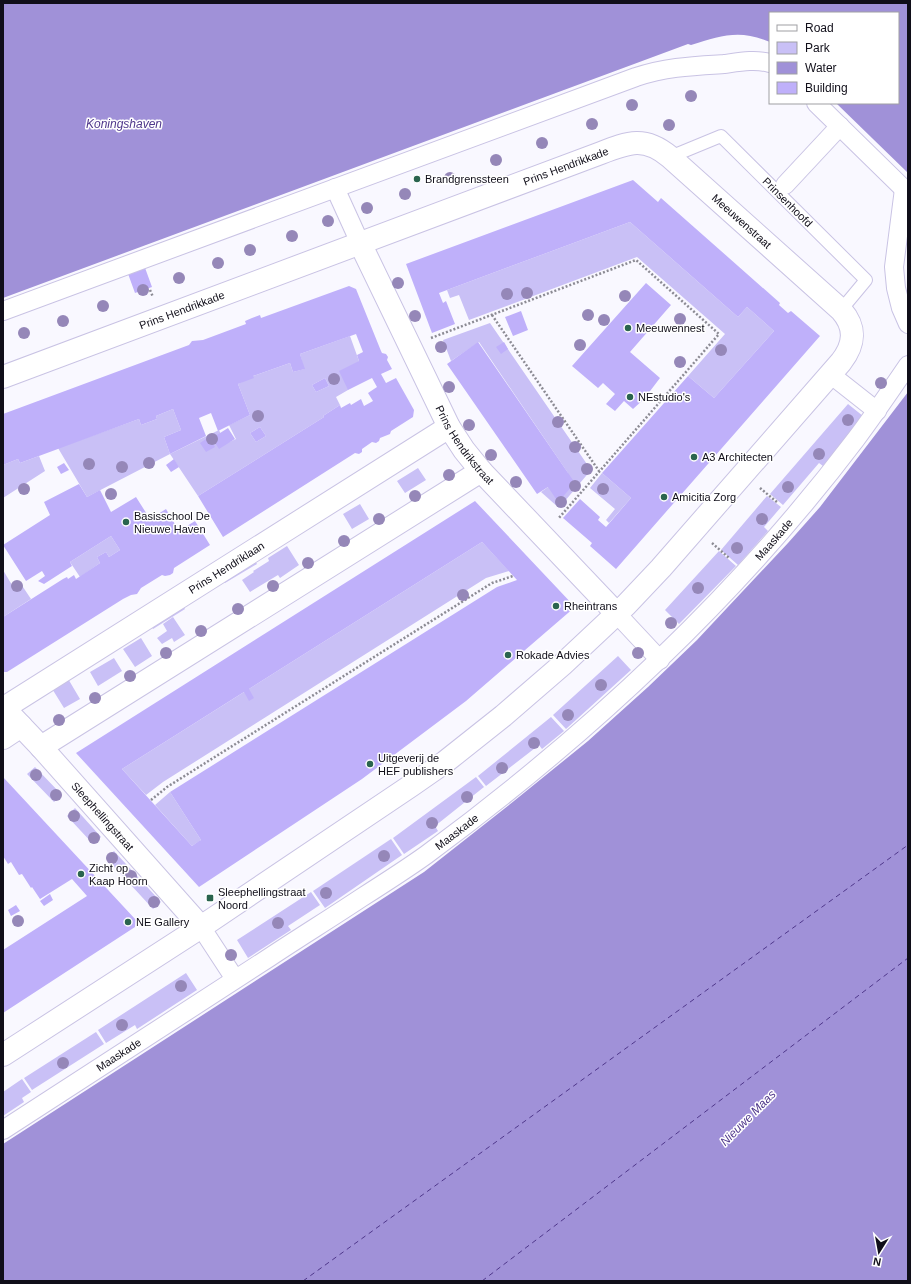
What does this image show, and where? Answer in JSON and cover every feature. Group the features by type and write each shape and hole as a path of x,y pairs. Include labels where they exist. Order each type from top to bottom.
{"street":[{"path":"3,311 636,77 668,69 747,62 764,61 769,63"},
{"path":"817,104 906,191 894,267 896,288 901,308 908,324"},
{"name":"Prinsenhoofd","path":"785,185 840,126"},
{"name":"Meeuwenstraat","path":"637,142 653,145 670,157 842,310"},
{"name":"Prins Hendrikkade","path":"3,377 618,146 637,142"},
{"path":"335,188 360,243"},
{"name":"Prins Hendrikstraat","path":"360,243 449,427 464,450 481,471 617,614"},
{"path":"3,1055 201,927 406,790 445,762 531,692 617,614 661,568 845,356 851,342 852,332 851,326 842,310"},
{"name":"Maaskade","path":"3,1130 410,866 504,795 571,740 660,660 745,572 794,516 856,439 908,365"},
{"path":"830,374 877,410"},
{"name":"Prins Hendriklaan","path":"4,707 449,427"},
{"path":"41,747 481,471"},
{"path":"617,614 660,660"},
{"name":"Sleephellingstraat","path":"4,707 201,927"},
{"path":"3,738 21,726"},
{"path":"201,927 235,979"}],"lane":[{"name":"Prinsenhoofd","path":"670,157 721,136 866,280 842,310"}],"path":[{"path":"410,346 636,260 719,334 548,530 544,538"},
{"path":"492,315 599,471"},
{"path":"743,474 794,516"},
{"path":"695,529 745,572"},
{"path":"151,800 166,787 492,583 513,576"}],"green space":[{"path":"630,222 738,317 747,307 774,331 714,398 688,376 725,334 637,257 469,320 459,295 450,298 447,290"},
{"path":"490,323 591,470 559,508 541,492 568,473 479,342 451,361 443,340"},
{"path":"350,336 359,361 348,390 336,397 340,405 323,416 324,417 198,496 170,454 219,430 225,444 236,439 229,425 250,415 238,384 253,376 290,363 293,372 304,369 300,354","holes":["325,378 329,386 316,392 312,385","260,427 266,436 256,442 250,433"]},
{"path":"848,404 863,416 823,466 819,463 783,505 770,494"},
{"path":"173,409 181,430 164,437 170,454 87,497 58,448 139,419 141,425 157,419 156,416"},
{"path":"39,456 45,471 3,498 3,465 18,459 20,463"},
{"path":"418,468 426,480 405,493 397,481"},
{"path":"602,473 631,498 609,523 606,520 615,509 590,488"},
{"path":"767,496 781,507 764,527 768,531 738,565 721,550"},
{"path":"360,504 369,519 352,529 343,514"},
{"path":"111,536 120,550 109,557 106,552 97,557 100,563 80,577 70,562"},
{"path":"482,542 509,571 486,578 163,782 146,795 122,769"},
{"path":"287,546 299,565 280,578 278,575 250,592 242,580 269,561 268,558"},
{"path":"719,551 736,566 679,624 665,610"},
{"path":"254,559 257,564 225,583 222,578"},
{"path":"3,570 12,585 19,581 31,599 3,617"},
{"path":"182,604 185,609 153,629 150,624"},
{"path":"173,617 185,635 174,642 172,638 162,644 157,638 167,631 163,624"},
{"path":"141,638 152,656 135,667 123,649"},
{"path":"618,656 631,670 566,729 553,715"},
{"path":"114,658 122,671 98,686 90,672"},
{"path":"67,677 80,699 64,708 51,687"},
{"path":"551,717 564,731 542,749 539,745 486,786 478,776"},
{"path":"35,767 62,795 54,802 27,774"},
{"path":"476,777 484,787 435,826 438,831 404,854 393,838"},
{"path":"170,792 201,840 192,846 155,805"},
{"path":"75,808 101,837 93,844 67,816"},
{"path":"391,839 402,855 325,908 313,891"},
{"path":"114,851 161,902 153,909 106,858"},
{"path":"311,892 320,905 288,926 291,930 248,958 237,940"},
{"path":"186,973 197,990 137,1029 135,1025 106,1043 98,1030"},
{"path":"96,1032 104,1044 32,1090 24,1078"},
{"path":"22,1079 31,1092 22,1098 24,1102 3,1116 3,1092"}],"water":[{"name":"Koningshaven","path":"3,3 908,3 908,173 837,104 899,104 899,12 769,12 769,42 749,36 730,35 691,45 688,44 3,298"},
{"name":"Nieuwe Maas","path":"908,392 908,1281 3,1281 3,1144 424,872 588,741 697,640 788,543 820,507"}],"building":[{"path":"633,180 658,202 661,198 780,303 779,305 788,313 791,311 820,336 616,569 590,546 592,543 563,518 580,499 600,517 598,520 606,527 631,498 602,473 688,376 714,398 774,331 747,307 738,317 630,222 439,293 443,303 446,301 455,324 432,333 406,264"},
{"path":"144,265 152,287 135,293 127,271"},
{"name":"Meeuwennest","path":"646,283 671,305 630,352 660,378 644,399 633,409 624,401 615,411 606,404 615,394 603,383 598,388 572,366"},
{"path":"349,286 356,289 381,351 388,357 387,360 392,369 381,374 386,383 396,378 414,410 413,417 391,431 390,434 380,438 376,443 372,442 362,449 362,452 359,454 355,453 223,537 198,496 324,417 323,416 340,405 341,408 350,403 351,405 361,399 364,406 373,401 368,393 377,387 372,378 348,390 339,371 359,361 357,355 363,352 356,334 300,354 305,369 293,372 290,363 253,376 254,378 238,384 250,415 218,431 211,413 199,418 206,436 170,454 164,437 181,430 173,409 156,416 157,419 141,425 139,419 20,463 18,459 3,465 3,414 189,345 192,341 203,340 246,324 245,321 260,315 261,318"},
{"path":"521,311 528,330 513,336 505,317"},
{"path":"478,342 575,483 558,502 548,487 537,494 447,364"},
{"path":"504,342 508,349 501,354 496,347"},
{"path":"325,378 329,386 316,392 312,385"},
{"path":"260,427 266,436 256,442 250,433"},
{"path":"228,428 235,439 219,449 212,438"},
{"path":"209,437 215,447 206,452 200,443"},
{"path":"174,459 179,467 171,472 166,465"},
{"path":"64,463 69,470 61,474 57,467"},
{"path":"79,484 87,497 100,490 111,512 136,497 150,519 166,509 179,531 195,521 210,545 174,568 173,573 170,575 162,575 141,588 137,594 123,599 7,672 3,672 3,617 63,579 67,577 68,579 74,575 76,579 100,563 97,557 106,552 109,557 120,550 111,536 70,562 72,566 44,584 38,581 45,576 42,571 26,581 3,545 50,515 44,502"},
{"path":"475,501 575,607 466,701 362,779 199,887 76,753","holes":["482,542 517,580 497,587 170,792 201,840 192,846 122,769 244,692 249,701 254,698 249,689"]},
{"path":"3,777 136,920 135,927 3,1013 3,950 87,896 72,879 40,899 22,874 19,875 11,862 8,864 3,856"},
{"path":"50,894 53,900 44,906 40,901"},
{"path":"16,905 20,911 11,916 8,910"}],"ferry route":[{"path":"303,1281 908,845"},
{"path":"482,1281 908,958"}],"place":[{"name":"Brandgrenssteen","path":"417,179"},
{"name":"Meeuwennest","path":"628,328"},
{"name":"NEstudio's","path":"630,397"},
{"name":"A3 Architecten","path":"694,457"},
{"name":"Amicitia Zorg","path":"664,497"},
{"name":"Basisschool De Nieuwe Haven","path":"126,522"},
{"name":"Rheintrans","path":"556,606"},
{"name":"Rokade Advies","path":"508,655"},
{"name":"Uitgeverij de HEF publishers","path":"370,764"},
{"name":"Zicht op Kaap Hoorn","path":"81,874"},
{"name":"Sleephellingstraat Noord","path":"210,898"},
{"name":"NE Gallery","path":"128,922"}]}
